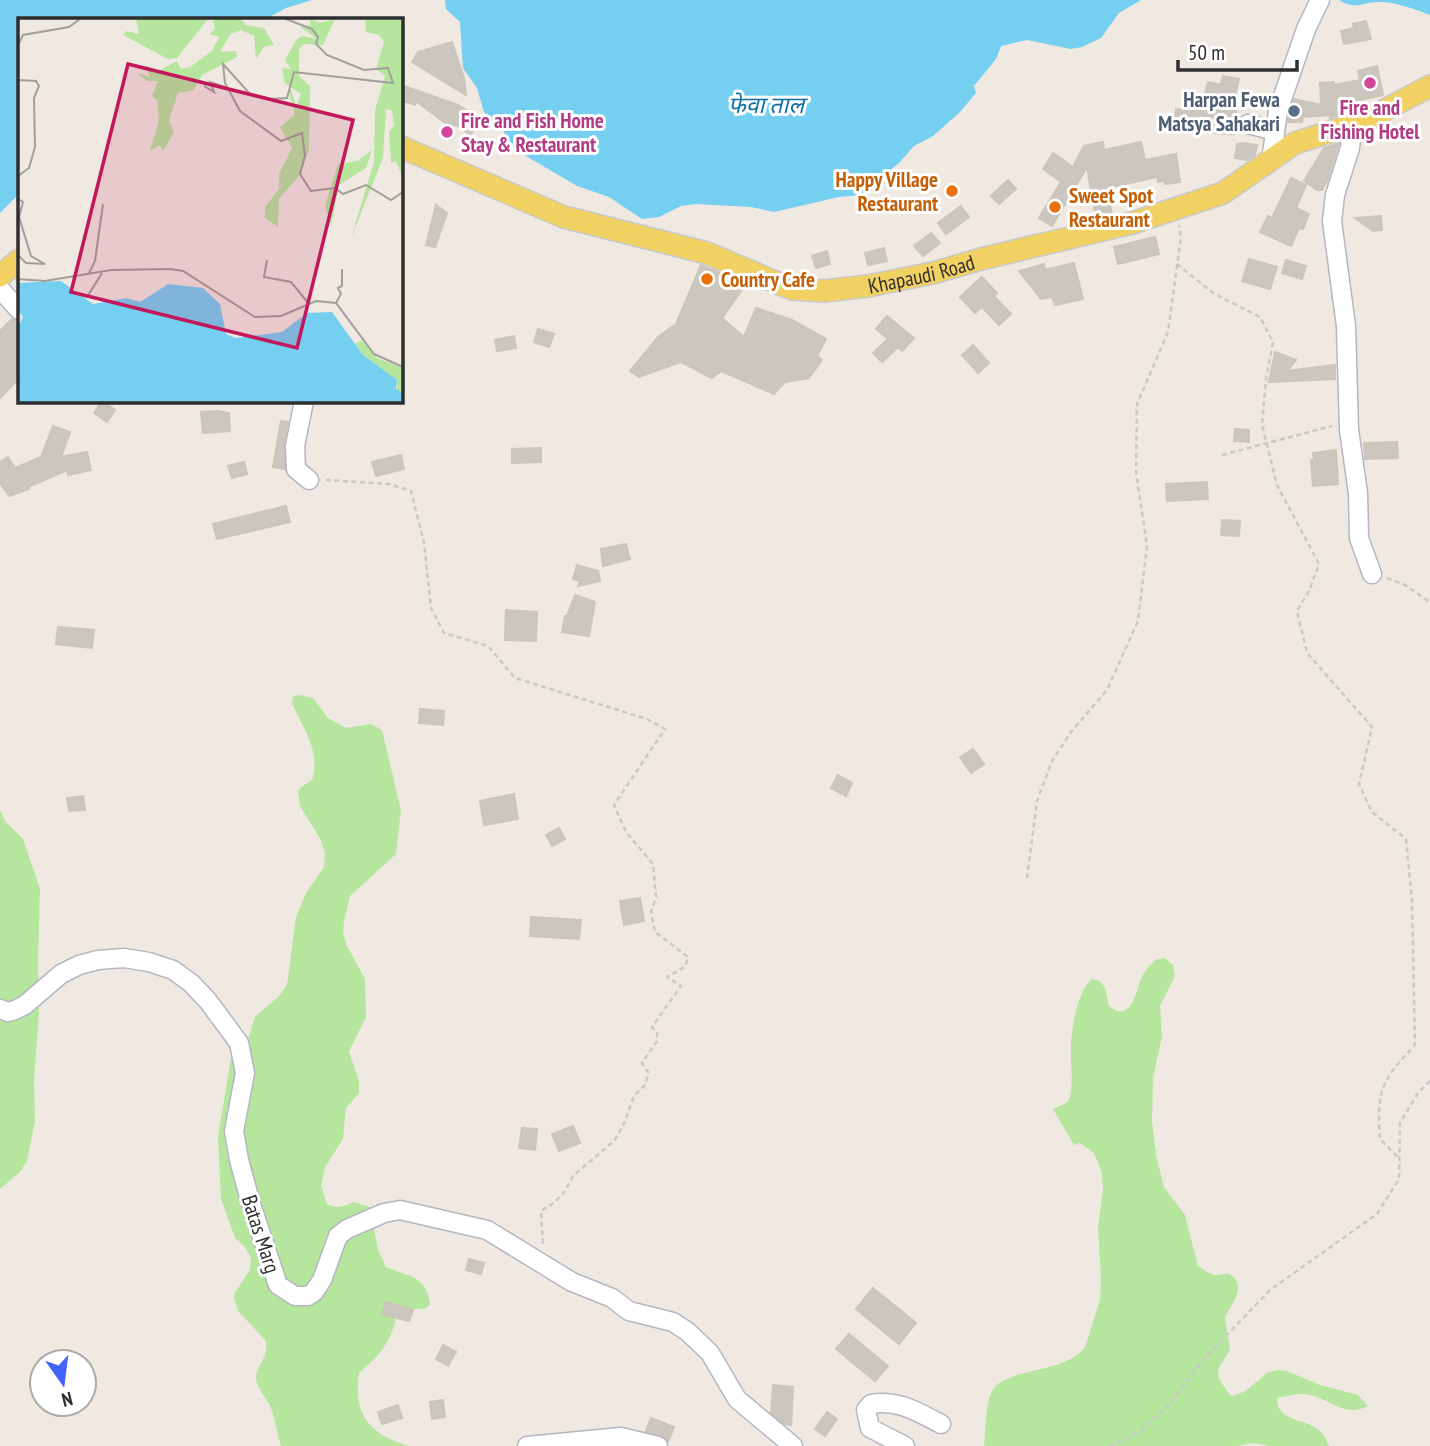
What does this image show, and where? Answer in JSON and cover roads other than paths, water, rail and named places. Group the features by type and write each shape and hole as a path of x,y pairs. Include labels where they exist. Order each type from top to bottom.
{"main road":[{"name":"Khapaudi Road","path":"402,147 564,217 707,253 792,289 809,291 868,286 933,273 1132,223 1223,193 1295,143 1347,127 1387,110 1430,86"},
{"path":"0,276 18,261"}],"street":[{"path":"1271,161 1278,111 1306,29 1320,0"},
{"path":"1248,124 1275,131"},
{"path":"1347,127 1351,138 1350,148 1335,195 1332,221 1346,326 1348,422 1358,493 1359,538 1372,574"},
{"path":"0,289 18,309"},
{"path":"304,402 295,446 296,469 309,480"},
{"name":"Batas Marg","path":"0,1009 8,1012 15,1010 25,1005 61,974 98,960 124,958 173,970 191,983 228,1025 239,1043 245,1073 234,1131 239,1160 278,1285 295,1296 308,1296 319,1287 338,1236 384,1213 400,1210 486,1230 572,1282 612,1298 629,1311 673,1322 688,1332 710,1353 737,1399 793,1446"},
{"path":"905,1446 870,1428 866,1410 871,1404 904,1405 941,1424"},
{"path":"527,1446 621,1437 658,1446"}],"water":[{"path":"0,0 312,0 286,8 268,18 18,18 18,195 0,213"},
{"name":"फेवा ताल","path":"445,0 1141,0 1119,13 1101,38 1082,47 1071,49 1027,40 1001,46 996,59 974,86 976,93 960,112 933,136 914,146 900,162 861,195 839,197 774,212 751,207 696,204 681,206 659,217 642,219 609,197 577,186 521,153 507,139 502,128 484,112 477,88 463,68 460,22 446,9"},
{"path":"1339,0 1430,0 1430,15 1394,4 1375,2 1350,5"}],"place":[{"name":"Fire and Fishing Hotel","path":"1370,83"},
{"name":"Harpan Fewa Matsya Sahakari","path":"1294,111"},
{"name":"Fire and Fish Home Stay & Restaurant","path":"447,132"},
{"name":"Happy Village Restaurant","path":"952,191"},
{"name":"Sweet Spot Restaurant","path":"1055,207"},
{"name":"Country Cafe","path":"707,279"}]}
